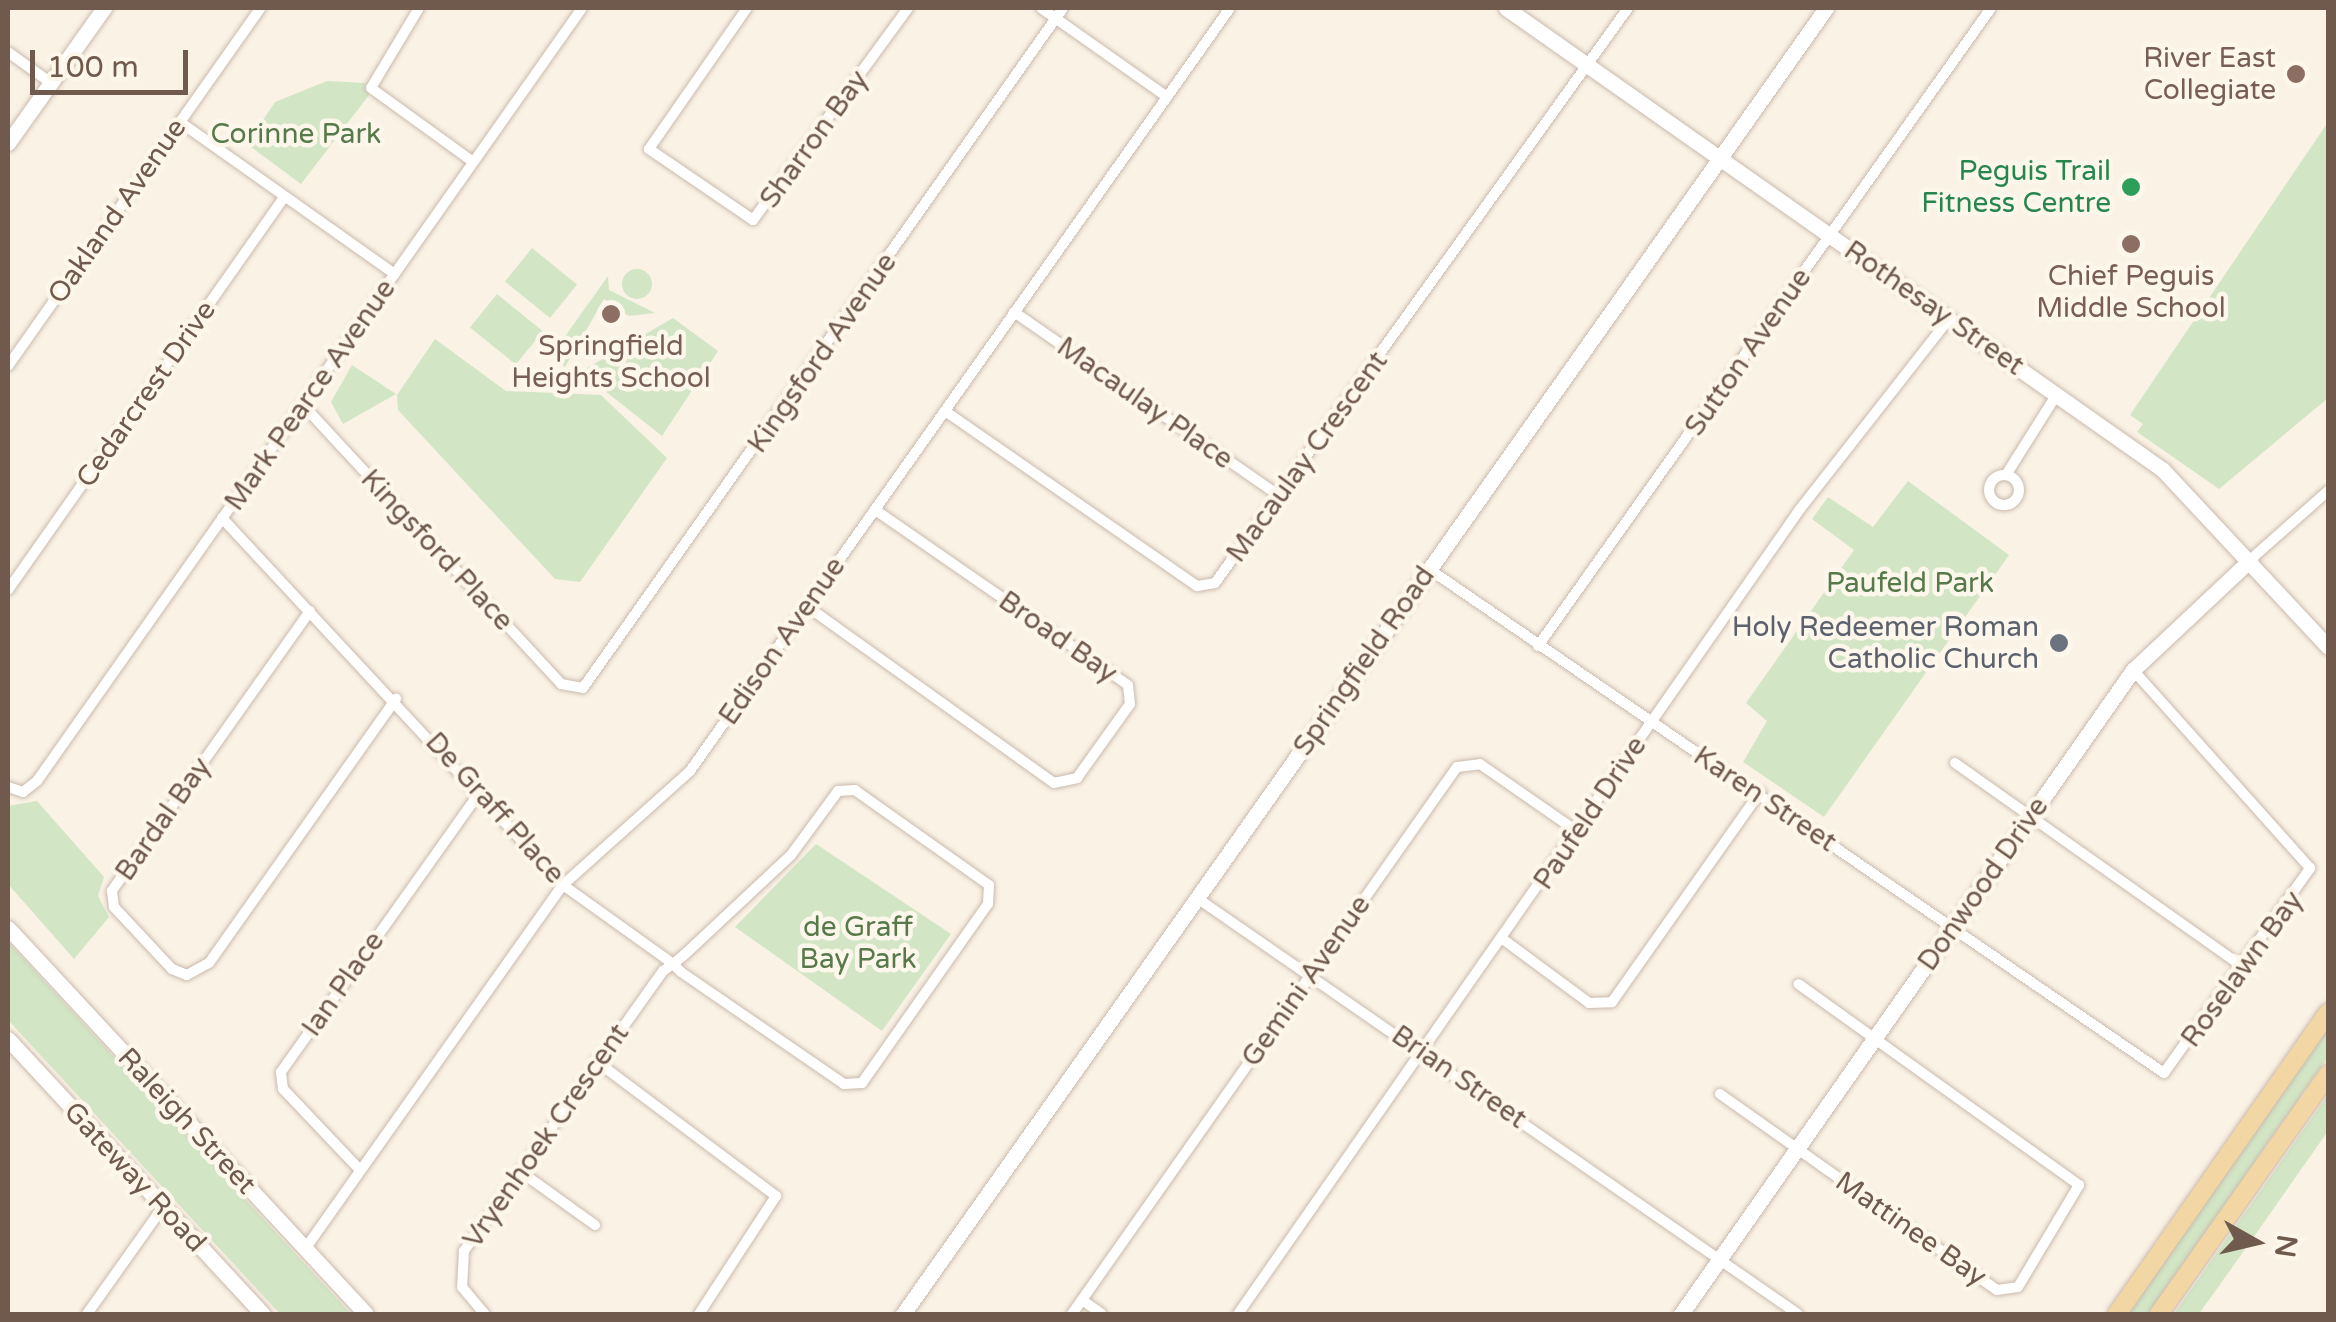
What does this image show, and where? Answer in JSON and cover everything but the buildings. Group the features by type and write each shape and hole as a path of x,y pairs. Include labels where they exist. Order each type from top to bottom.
{"main road":[{"path":"2117,1314 2328,1013"},
{"path":"2159,1314 2328,1074"}],"street":[{"path":"8,143 104,8"},
{"name":"Oakland Avenue","path":"8,366 261,8"},
{"path":"419,8 371,88 472,161"},
{"name":"Mark Pearce Avenue","path":"8,787 23,792 37,781 582,8"},
{"name":"Sharron Bay","path":"746,8 648,149 753,220 908,8"},
{"path":"1041,8 1060,13 1167,96"},
{"name":"Edison Avenue","path":"306,1250 563,885 690,772 1230,8"},
{"name":"Rothesay Street","path":"1506,8 2162,470 2328,647"},
{"name":"Macaulay Crescent","path":"945,411 1197,586 1215,583 1628,8"},
{"name":"Springfield Road","path":"903,1314 1826,8"},
{"name":"Sutton Avenue","path":"1538,646 1991,8"},
{"name":"Kingsford Avenue","path":"575,690 590,683 1060,13"},
{"path":"8,52 51,82"},
{"path":"180,122 395,274"},
{"name":"Cedarcrest Drive","path":"8,590 284,198"},
{"name":"Macaulay Place","path":"1014,312 1277,494"},
{"name":"Paufeld Drive","path":"1238,1314 1504,940 1828,471 1950,318"},
{"path":"2006,475 2057,394"},
{"name":"Kingsford Place","path":"303,405 575,690"},
{"name":"Donwood Drive","path":"1681,1314 2133,670 2328,491"},
{"name":"Broad Bay","path":"808,607 1054,782 1077,778 1130,704 1128,685 875,510"},
{"name":"De Graff Place","path":"222,518 396,699 563,885 672,964 854,1086"},
{"name":"Karen Street","path":"1429,569 1650,724 1760,792 1952,928"},
{"name":"Bardal Bay","path":"310,611 112,890 114,907 172,969 187,976 209,963 396,699"},
{"name":"Roselawn Bay","path":"1952,928 2164,1073 2243,967 2310,868 2133,670"},
{"name":"Gemini Avenue","path":"1072,1314 1311,974 1468,760 1578,832"},
{"path":"1955,763 2243,967"},
{"name":"Vryenhoek Crescent","path":"484,1314 462,1287 460,1261 596,1062 672,964 791,855 838,791 854,790 991,894 854,1086"},
{"name":"Ian Place","path":"360,1170 283,1088 281,1072 481,791"},
{"path":"1504,940 1589,1003 1612,1002 1760,792"},
{"name":"Brian Street","path":"1197,898 1798,1314"},
{"name":"Raleigh Street","path":"8,928 366,1314"},
{"path":"1798,984 1875,1038"},
{"name":"Gateway Road","path":"8,1038 263,1314"},
{"name":"Mattinee Bay","path":"1798,1148 1997,1290 2018,1287 2079,1185 1875,1038"},
{"path":"596,1062 776,1196 699,1314"},
{"path":"1720,1094 1798,1148"},
{"path":"521,1172 594,1224"},
{"path":"87,1314 163,1207"},
{"path":"1082,1300 1102,1314"}],"green space":[{"name":"Corinne Park","path":"327,81 365,83 369,95 301,184 247,144 275,102"},
{"path":"2328,122 2328,398 2219,489 2137,432 2143,424 2130,415"},
{"path":"532,248 577,285 550,318 505,281"},
{"path":"637,269 648,273 652,284 648,295 637,299 626,295 622,284 626,273"},
{"path":"608,276 609,290 655,313 629,316 604,299 565,367 551,356"},
{"path":"497,294 543,331 516,365 470,327"},
{"path":"673,318 718,351 662,436 605,391 563,382"},
{"path":"435,339 506,391 601,395 667,458 580,582 555,579 398,410 397,395"},
{"path":"352,365 396,394 343,424 331,402"},
{"name":"Paufeld Park","path":"1908,481 2009,555 1824,817 1743,762 1767,721 1746,703 1854,550 1812,519 1828,497 1873,527"},
{"path":"37,801 104,877 98,896 109,917 74,959 8,884 8,806"},
{"name":"de Graff Bay Park","path":"816,844 951,934 882,1031 735,927"},
{"path":"8,942 351,1314 280,1314 8,1020"},
{"path":"2328,1026 2328,1057 2148,1314 2128,1314"},
{"path":"2328,1095 2328,1131 2253,1238 2199,1314 2174,1314"}],"place":[{"name":"River East Collegiate","path":"2296,74"},
{"name":"Peguis Trail Fitness Centre","path":"2131,187"},
{"name":"Chief Peguis Middle School","path":"2131,244"},
{"name":"Springfield Heights School","path":"611,314"},
{"name":"Holy Redeemer Roman Catholic Church","path":"2059,643"}]}
